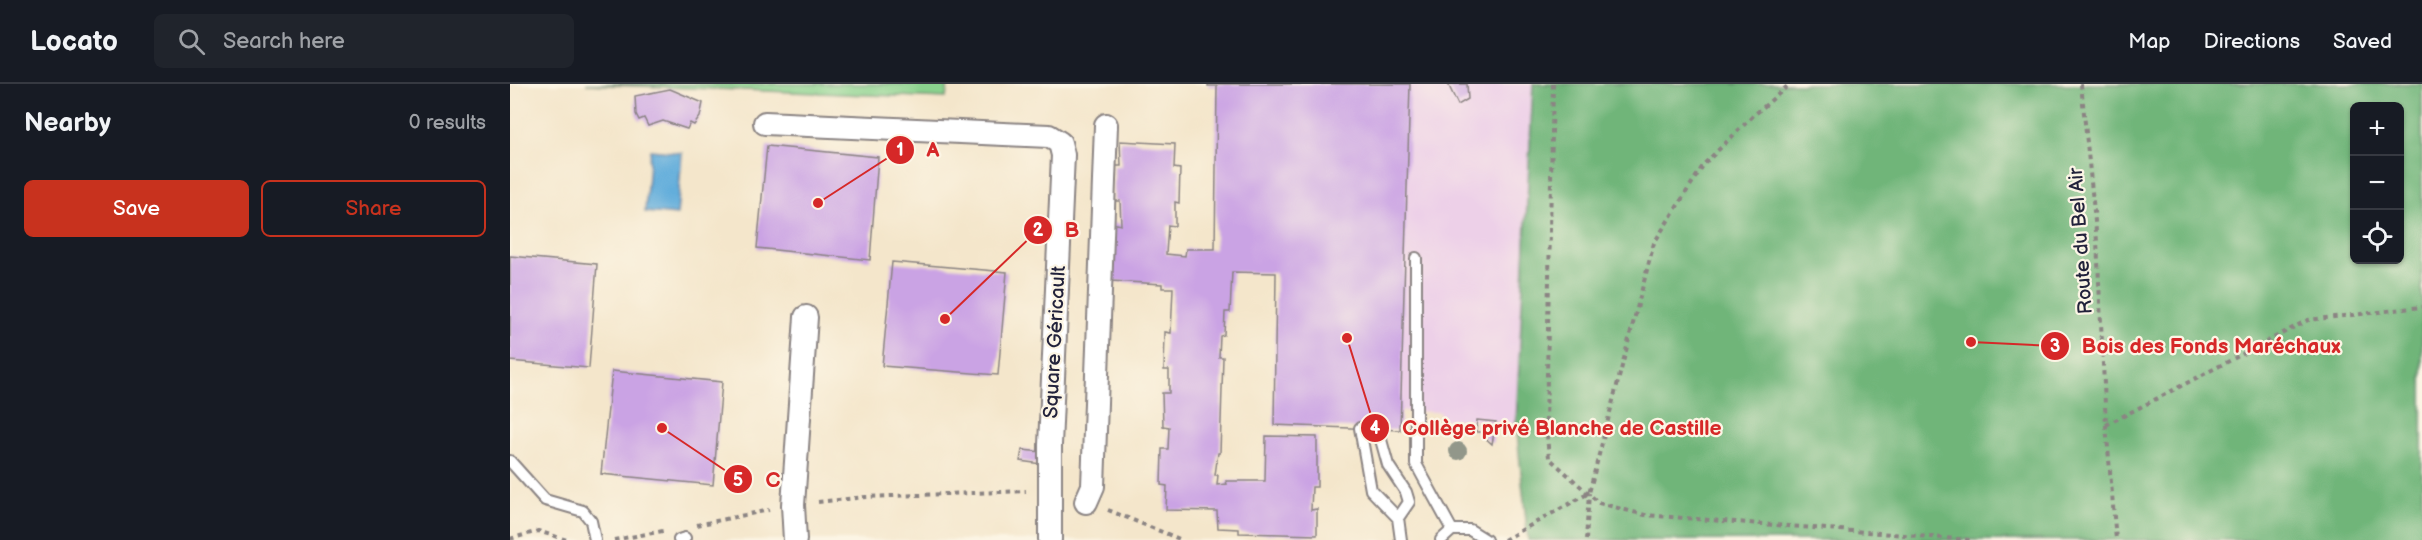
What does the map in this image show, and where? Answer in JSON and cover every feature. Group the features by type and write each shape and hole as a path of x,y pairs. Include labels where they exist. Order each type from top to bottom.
{"street":[{"name":"Square Géricault","path":"765,123 1049,136 1060,143 1063,155 1050,540"},
{"path":"1086,502 1093,486 1106,125"},
{"path":"795,540 793,505 806,317"}],"lane":[{"path":"1416,258 1416,465 1452,530"},
{"path":"1360,428 1371,490 1398,518 1401,540"},
{"path":"1378,429 1388,465 1406,492 1409,502 1398,518"},
{"path":"510,461 545,500 583,511 591,520 595,540"},
{"path":"1441,540 1452,530 1470,530 1486,540"}],"path":[{"path":"1553,84 1546,423 1550,458 1599,502 1645,515 1970,540"},
{"path":"1586,540 1589,493 1654,243 1704,164 1790,84"},
{"name":"Route du Bel Air","path":"2081,84 2097,241 2106,425 2116,540"},
{"path":"2106,425 2308,320 2422,307"},
{"path":"688,526 793,505 866,497 1050,489"},
{"path":"1504,540 1589,493"},
{"path":"1086,502 1182,540"},
{"path":"614,540 667,530"},
{"path":"510,539 538,531 567,540"}],"shaded area":[{"path":"1217,84 1533,84 1516,424 1484,420 1440,419 1440,412 1401,411 1400,430 1274,425 1276,273 1265,272"}],"green space":[{"path":"586,84 948,84 946,98"},
{"path":"1533,84 2422,84 2422,540 1528,540 1516,424"}],"water":[{"path":"650,150 682,153 677,215 645,212"}],"building":[{"path":"1208,84 1410,84 1400,430 1274,425 1276,273 1232,272 1230,312 1225,312 1224,335 1220,336 1219,357 1223,357 1220,453 1218,453 1215,475 1218,475 1217,485 1227,484 1226,481 1265,481 1266,436 1317,437 1317,487 1312,487 1311,510 1317,509 1317,535 1239,533 1239,529 1218,528 1217,511 1166,510 1167,486 1161,485 1162,449 1168,449 1169,427 1163,426 1162,393 1169,393 1169,370 1164,370 1165,332 1171,333 1173,288 1162,288 1162,284 1111,281 1112,223 1121,225 1120,201 1114,201 1114,166 1121,166 1120,141 1175,144 1174,168 1180,169 1179,203 1175,202 1175,226 1168,225 1166,254 1185,256 1186,249 1215,249 1217,86 1208,86"},
{"path":"1448,84 1467,84 1468,99 1458,105"},
{"path":"670,89 703,103 700,117 694,125 690,123 687,129 663,121 648,126 644,118 639,120 636,114 635,96"},
{"path":"767,146 878,157 870,260 757,248"},
{"path":"510,256 597,264 589,368 510,361"},
{"path":"892,262 1007,272 998,375 882,366"},
{"path":"612,371 722,382 713,485 601,474"},
{"path":"1477,420 1496,422 1492,444 1483,436 1483,432 1476,432"},
{"path":"1022,450 1042,452 1041,464 1020,461"}],"place":[{"name":"A","path":"818,203"},
{"name":"B","path":"945,319"},
{"name":"Collège privé Blanche de Castille","path":"1347,338"},
{"name":"Bois des Fonds Maréchaux","path":"1971,342"},
{"name":"C","path":"662,428"}]}
